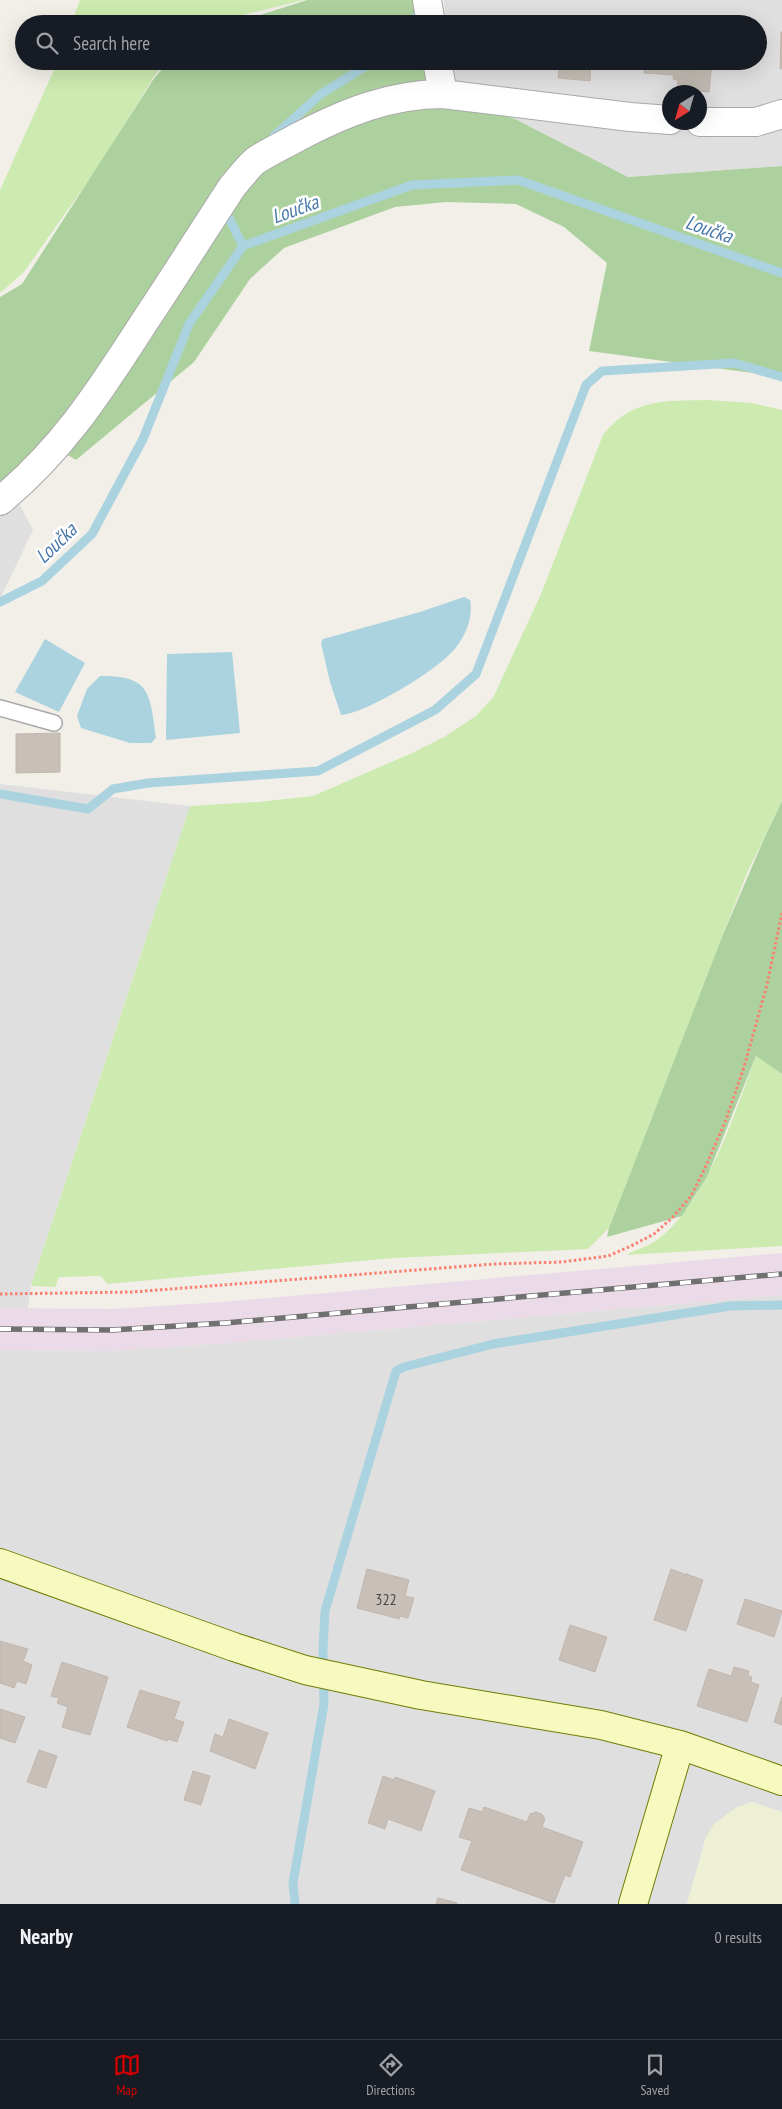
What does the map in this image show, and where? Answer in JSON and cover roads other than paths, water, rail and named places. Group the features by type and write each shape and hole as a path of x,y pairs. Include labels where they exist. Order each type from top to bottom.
{"main road":[{"path":"0,1563 234,1647 305,1670 421,1695 601,1725 680,1745 782,1781"},
{"path":"633,1904 680,1745"}],"street":[{"path":"427,0 430,15"},
{"path":"439,70 443,94"},
{"path":"0,501 27,479 60,443 89,406 232,187 255,162 332,120 367,105 418,94 443,94 662,119"},
{"path":"707,122 769,124 782,114"}],"lane":[{"path":"0,708 54,724"}],"water":[{"path":"464,597 470,600 471,614 464,635 451,653 430,670 382,700 352,713 341,715 330,682 321,643 323,639 420,612"},
{"path":"45,639 85,663 59,712 15,692"},
{"path":"232,652 240,733 166,740 167,654"},
{"path":"100,676 129,679 139,684 145,690 152,710 156,738 151,743 130,743 81,728 77,716 87,689"}],"waterway":[{"path":"417,15 422,7"},
{"path":"273,137 321,94 360,70"},
{"name":"Loučka","path":"0,602 42,581 92,534 143,439 189,324 243,246 412,185 518,180 782,273"},
{"path":"224,208 243,246"},
{"path":"0,794 88,809 113,789 148,783 318,771 435,710 476,674 586,385 602,371 734,363 782,377"},
{"path":"295,1904 293,1883 324,1704 323,1649 325,1611 396,1371 404,1367 493,1344 730,1306 782,1305"}],"railway":[{"path":"0,1329 112,1330 225,1323 782,1274"}]}
